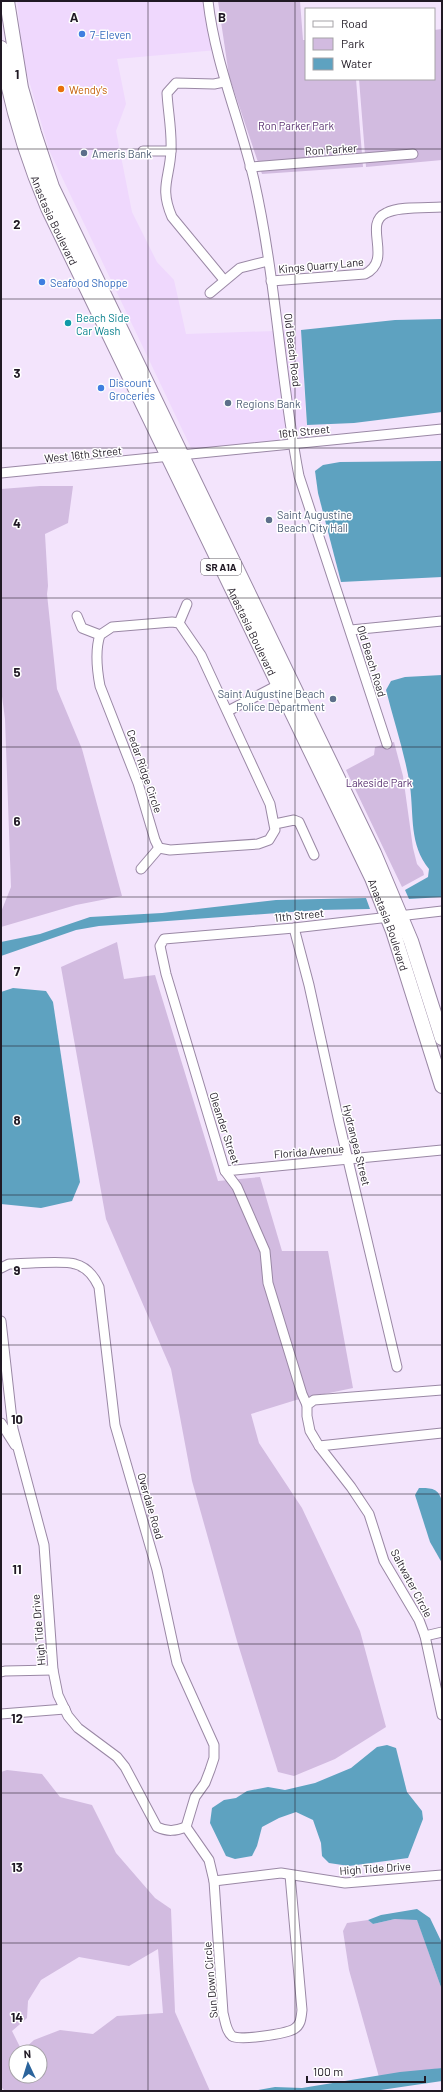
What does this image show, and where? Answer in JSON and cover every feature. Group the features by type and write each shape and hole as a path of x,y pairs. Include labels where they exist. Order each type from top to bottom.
{"main road":[{"name":"Anastasia Boulevard","path":"7,1 21,88 52,187 182,456 284,683"},
{"name":"Anastasia Boulevard","path":"1,48 18,125 34,175 48,208 168,457 284,683 374,853 395,916 442,1086"},
{"name":"Anastasia Boulevard","path":"395,916 411,941 441,1030"}],"street":[{"name":"Old Beach Road","path":"208,1 224,82 250,167 268,261 293,444 306,502 351,630 371,700 387,744"},
{"path":"224,82 214,84 176,83 169,89 167,93 171,151 165,185 166,201 172,217 224,280"},
{"path":"143,151 171,151"},
{"name":"Ron Parker","path":"250,167 413,154"},
{"name":"Kings Quarry Lane","path":"271,281 365,274 371,272 378,262 376,227 382,215 392,211 442,207"},
{"path":"210,293 240,268 268,261"},
{"name":"16th Street","path":"168,457 442,429"},
{"name":"West 16th Street","path":"1,473 168,457"},
{"path":"179,623 187,604"},
{"path":"77,616 82,628 100,635 112,628 179,623"},
{"path":"351,630 442,621"},
{"path":"141,869 159,848 170,850 258,844 269,840 275,830 270,804 228,711 201,655 187,632 179,623"},
{"name":"Cedar Ridge Circle","path":"100,635 97,673 100,686 135,776 155,840 159,848"},
{"path":"228,711 284,683"},
{"path":"275,824 294,820 299,822 314,855"},
{"name":"11th Street","path":"161,944 164,939 294,928 442,911"},
{"name":"Hydrangea Street","path":"294,928 397,1367"},
{"name":"Oleander Street","path":"161,944 162,958 166,974 225,1171 237,1187 265,1251 268,1283 302,1394 308,1406"},
{"name":"Florida Avenue","path":"225,1171 442,1150"},
{"name":"Overdale Road","path":"1,1268 9,1264 74,1263 86,1268 95,1277 99,1287 115,1425 157,1570 177,1663 214,1745 214,1758 210,1770 195,1797 186,1827"},
{"name":"High Tide Drive","path":"1,1321 13,1429 44,1545 53,1670 58,1695 65,1709 78,1728 117,1757 125,1767 157,1827 164,1831 176,1831 186,1827"},
{"path":"1,1372 5,1360"},
{"path":"308,1406 314,1400 442,1390"},
{"name":"Saltwater Circle","path":"308,1406 307,1416 310,1431 319,1446 369,1514 384,1561 425,1636 438,1682 442,1715"},
{"path":"1,1423 18,1449"},
{"path":"319,1446 338,1446 442,1433"},
{"path":"331,1462 338,1446"},
{"path":"425,1636 442,1632"},
{"path":"1,1672 5,1670 53,1670"},
{"path":"1,1714 65,1709"},
{"name":"Sun Down Circle","path":"186,1827 209,1860 214,1881 223,2013 226,2027 232,2036 240,2039 286,2032 294,2029 300,2023 302,2010 290,1875"},
{"name":"High Tide Drive","path":"214,1881 281,1873 345,1883 442,1875"}],"shaded area":[{"path":"17,1 211,1 217,50 117,59 126,104 116,131 132,212 157,262 174,280 186,334 301,330 307,438 192,450 49,150 23,60"}],"green space":[{"name":"Ron Parker Park","path":"218,1 300,1 303,40 305,40 305,80 356,80 363,167 262,174 229,76"},
{"path":"442,29 442,160 366,167 359,80 435,80 435,30"},
{"path":"40,486 73,486 68,523 45,534 48,586 47,594 57,689 82,749 122,896 76,905 1,927 1,912 11,887 5,719 1,689 1,489"},
{"name":"Lakeside Park","path":"394,742 403,776 413,848 417,864 423,871 424,875 402,887 346,770 374,755 375,747"},
{"path":"117,942 124,979 155,975 218,1181 260,1177 282,1251 328,1251 353,1388 296,1400 251,1414 259,1443 302,1508 360,1631 386,1727 335,1759 294,1776 278,1772 237,1641 192,1481 171,1369 106,1219 61,967"},
{"path":"7,1770 42,1774 60,1797 92,1805 116,1853 155,1898 171,1909 175,2012 210,2091 5,2091 1,2087 1,1772","holes":["158,1949 163,2013 117,2016 93,2034 60,2030 34,2040 30,2044 48,2044 48,2084 8,2084 8,2044 18,2044 12,2031 27,2018 28,2001 41,1980 79,1957 129,1966"]},
{"path":"395,1919 417,1919 442,1990 442,2068 379,2077 349,1970 343,1931 347,1923 368,1920 373,1924"}],"water":[{"path":"442,319 442,412 354,423 307,425 301,330 395,320"},
{"path":"442,461 442,577 341,582 318,493 315,471 323,465 340,462"},
{"path":"442,675 442,897 409,899 405,890 428,877 429,869 418,850 415,840 408,774 386,690 391,681 405,677"},
{"path":"366,898 370,909 319,910 99,926 76,930 1,956 1,942 40,934 90,917 162,913 276,900"},
{"path":"13,988 46,991 53,1002 80,1182 72,1201 41,1208 1,1204 1,992"},
{"path":"419,1488 428,1488 436,1491 439,1493 442,1501 442,1563 430,1542 415,1495"},
{"path":"387,1745 396,1748 407,1792 422,1811 423,1819 408,1858 349,1866 329,1863 322,1856 321,1843 313,1820 296,1812 279,1818 262,1827 257,1846 252,1856 235,1859 226,1856 210,1823 212,1808 224,1800 236,1798 247,1791 268,1787 285,1790 315,1783 351,1768 377,1747"},
{"path":"417,1909 430,1918 442,1943 442,1990 417,1920 395,1919 373,1924 368,1920 381,1915"},
{"path":"442,2068 442,2081 374,2091 252,2091 275,2087 302,2088 400,2072"}],"place":[{"name":"7-Eleven","path":"82,34"},
{"name":"Wendy's","path":"61,89"},
{"name":"Ameris Bank","path":"84,153"},
{"name":"Seafood Shoppe","path":"42,282"},
{"name":"Beach Side Car Wash","path":"68,323"},
{"name":"Discount Groceries","path":"101,388"},
{"name":"Regions Bank","path":"228,403"},
{"name":"Saint Augustine Beach City Hall","path":"269,520"},
{"name":"Saint Augustine Beach Police Department","path":"333,699"}]}
